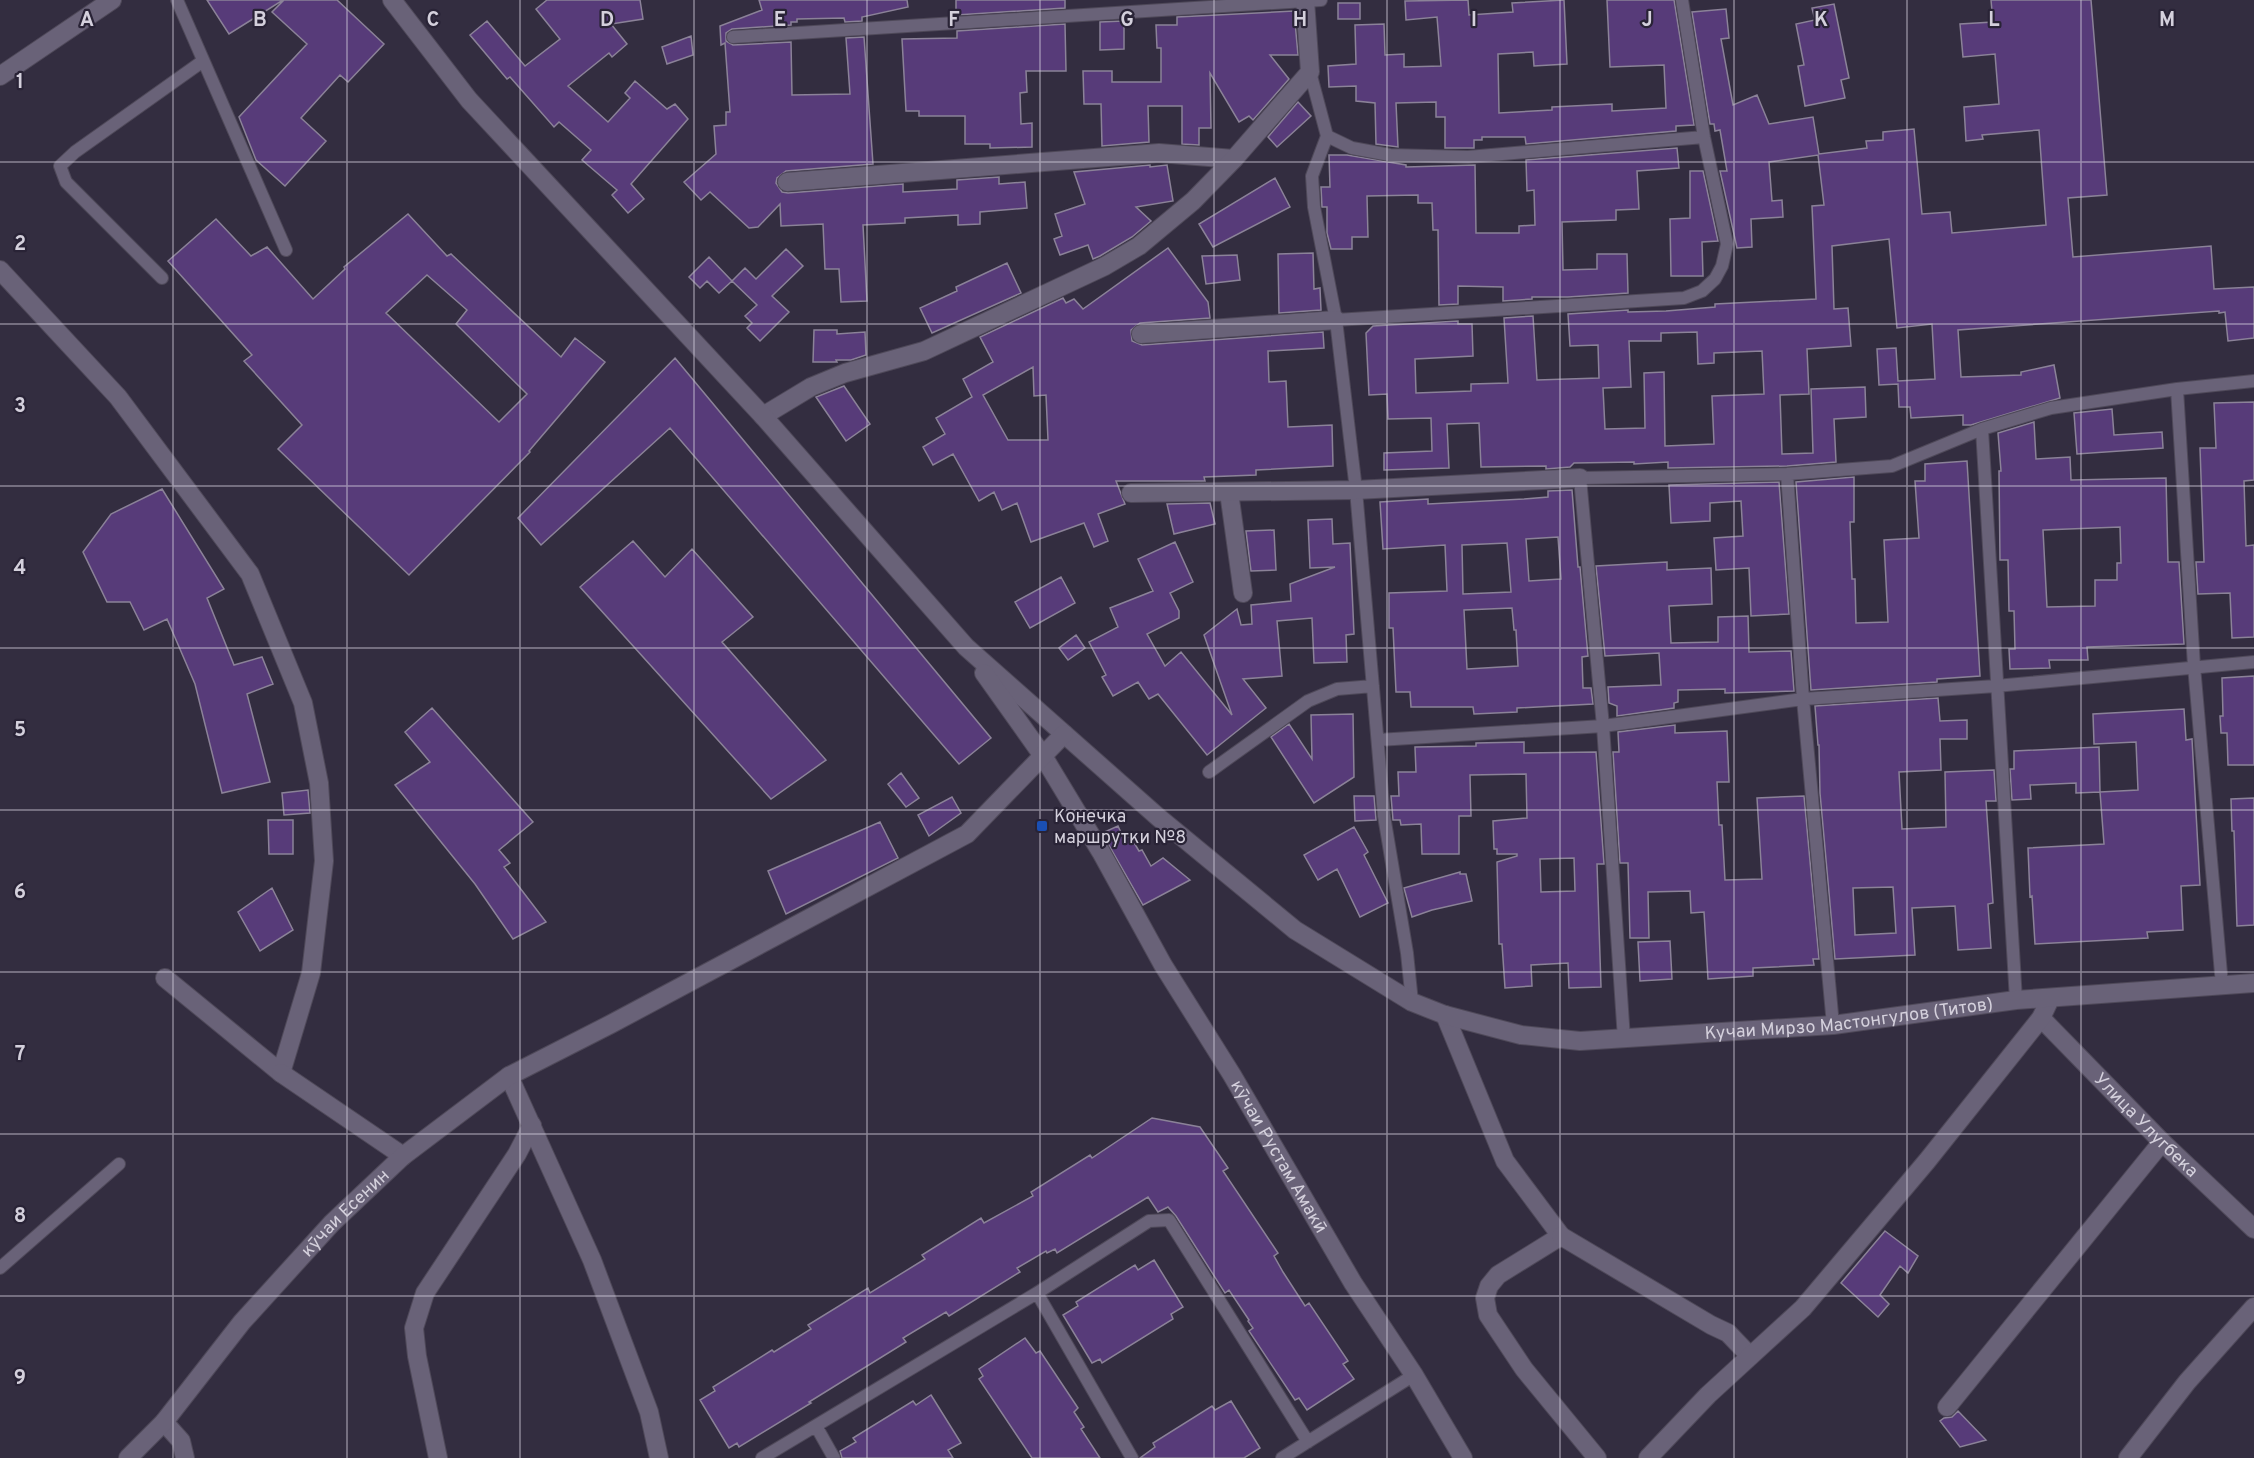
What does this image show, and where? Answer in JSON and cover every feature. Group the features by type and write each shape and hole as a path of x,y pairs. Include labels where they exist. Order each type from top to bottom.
{"street":[{"path":"392,0 469,100 763,416 966,647"},
{"path":"763,416 811,387 845,373 924,351 1105,266 1139,246 1193,201 1234,159 1310,72 1311,1"},
{"path":"0,76 105,2"},
{"path":"788,182 1159,153 1234,159"},
{"path":"0,270 118,397 250,574 303,703 319,783 324,861 311,973 281,1073"},
{"path":"1141,334 1336,320"},
{"path":"1131,493 1356,490 1580,478"},
{"path":"1229,492 1243,593"},
{"name":"Кучаи Мирзо Мастонгулов (Титов)","path":"966,647 1158,817 1295,930 1412,1002 1444,1015 1521,1035 1580,1041 1833,1025 2016,1000 2254,983"},
{"name":"кӯчаи Рустам Амакӣ","path":"966,647 1043,756 1101,852 1163,965 1232,1075 1353,1283 1414,1375 1463,1458"},
{"name":"кӯчаи Есенин","path":"128,1458 164,1422 242,1322 332,1223 403,1156 509,1076 967,834 1064,734"},
{"path":"165,978 281,1073 403,1156"},
{"path":"1648,1458 1708,1395 1803,1308 1927,1161 2042,1018 2050,999"},
{"path":"1444,1015 1505,1161 1561,1236 1728,1333 1750,1356"},
{"name":"Улица Улугбека","path":"2042,1018 2162,1142 2254,1229"},
{"path":"509,1076 592,1260 649,1412 659,1458"},
{"path":"438,1458 417,1356 414,1328 425,1293 517,1154 532,1125"},
{"path":"1947,1407 2162,1142"},
{"path":"1561,1236 1498,1275 1489,1286 1485,1298 1488,1315 1524,1370 1597,1458"},
{"path":"2128,1458 2187,1382 2254,1307"},
{"path":"164,1422 181,1441 185,1458"}],"lane":[{"path":"177,0 286,250"},
{"path":"1336,320 1684,298 1702,291 1715,279 1722,266 1726,244 1704,137 1682,0"},
{"path":"733,37 1311,1"},
{"path":"162,278 66,182 60,166 75,152 203,61"},
{"path":"1310,72 1328,136 1312,176 1314,207 1336,320 1356,490 1384,816 1407,953 1412,1002"},
{"path":"1328,136 1352,148 1390,155 1468,157 1704,137"},
{"path":"1624,1039 1603,726 1580,478 1787,474 1892,466 1982,429 2051,408 2177,389 2254,381"},
{"path":"2177,389 2194,666 2222,986"},
{"path":"1982,429 2016,1000"},
{"path":"1787,474 1803,699 1833,1025"},
{"path":"1378,740 1603,726 1803,699 1996,686 2254,662"},
{"path":"1209,772 1308,701 1337,689 1373,686"},
{"path":"0,1268 119,1164"},
{"path":"762,1458 1037,1293 1149,1221 1169,1220 1308,1442"},
{"path":"1037,1293 1132,1458"},
{"path":"1282,1458 1414,1375"},
{"path":"816,1426 834,1458"}],"building":[{"path":"207,0 283,0 229,34"},
{"path":"284,0 337,0 384,44 348,82 340,75 301,118 326,141 285,186 256,160 239,117 307,44 272,12"},
{"path":"547,0 640,0 643,19 611,24 627,44 612,57 609,53 568,86 608,122 630,98 625,93 635,81 667,109 675,104 688,119 631,184 644,199 628,213 612,195 617,190 582,160 591,150 559,122 554,127 510,77 507,79 470,35 487,21 525,66 560,39 536,9"},
{"path":"759,0 907,0 908,7 862,17 862,21 845,22 844,18 797,19 797,22 791,22 791,25 732,29 726,33 726,41 733,45 791,42 792,95 850,94 846,38 864,37 873,164 786,171 777,178 776,183 782,192 903,184 903,192 957,189 957,180 999,177 999,184 1025,182 1027,208 980,212 980,224 958,225 958,215 905,218 905,223 863,225 867,301 841,302 839,269 825,269 823,224 781,226 780,204 758,227 749,228 710,192 701,200 684,182 716,154 714,126 726,125 726,112 730,112 725,43 721,45 720,26 762,10"},
{"path":"956,0 1065,0 1065,8 956,15"},
{"path":"1468,0 1469,15 1513,12 1512,3 1564,0 1567,64 1534,66 1533,52 1498,54 1499,113 1612,104 1612,111 1666,108 1664,65 1610,67 1607,0 1674,0 1694,125 1676,126 1676,131 1526,144 1525,137 1482,137 1482,140 1474,140 1474,148 1445,148 1445,117 1436,117 1436,102 1396,103 1398,147 1376,144 1375,103 1356,101 1356,86 1329,87 1328,66 1356,64 1355,25 1384,24 1385,55 1404,54 1404,67 1441,66 1437,17 1406,20 1405,1"},
{"path":"1991,0 2091,0 2107,195 2068,198 2073,257 2211,246 2214,289 2254,287 2254,338 2228,341 2225,312 2219,313 2219,311 1958,330 1961,377 2021,375 2021,372 2054,365 2060,398 1971,425 1963,425 1963,415 1911,418 1910,407 1899,407 1898,384 1879,385 1877,349 1896,348 1898,381 1935,379 1932,324 1897,328 1889,239 1832,246 1834,309 1848,308 1851,346 1807,349 1809,394 1780,395 1782,454 1813,453 1811,389 1865,387 1866,417 1834,419 1836,462 1787,466 1668,468 1668,462 1574,463 1570,467 1546,469 1546,466 1481,467 1479,423 1447,424 1449,468 1384,470 1384,453 1432,451 1431,418 1388,419 1387,394 1369,395 1366,333 1373,326 1458,321 1458,324 1472,324 1473,356 1415,359 1416,393 1471,391 1471,384 1508,383 1504,318 1533,316 1537,380 1599,378 1598,345 1570,346 1568,314 1628,310 1628,312 1666,311 1715,307 1715,304 1816,299 1812,206 1824,205 1818,155 1769,162 1772,201 1782,200 1783,217 1751,219 1752,247 1737,248 1720,171 1727,171 1720,130 1715,131 1714,124 1710,124 1692,12 1726,9 1729,38 1721,39 1733,105 1757,95 1769,124 1813,117 1819,154 1867,148 1866,141 1883,140 1883,132 1914,129 1922,214 1950,212 1952,233 2046,225 2039,130 1982,135 1983,139 1966,141 1964,107 1999,104 1995,54 1963,57 1960,24 1993,22","holes":["1697,332 1698,364 1714,363 1714,353 1762,351 1764,394 1712,396 1714,444 1665,446 1664,372 1644,373 1645,428 1605,429 1603,388 1631,387 1629,341 1661,341 1661,333"]},
{"path":"1338,3 1360,3 1360,19 1338,19"},
{"path":"1834,4 1849,78 1841,80 1845,98 1805,106 1798,66 1804,65 1796,24 1815,20 1812,8"},
{"path":"1294,11 1298,55 1270,55 1289,79 1253,120 1249,116 1239,122 1210,73 1211,128 1199,128 1199,145 1182,144 1182,106 1148,106 1149,142 1102,146 1101,104 1084,104 1083,71 1112,71 1112,82 1161,82 1161,48 1157,48 1156,25 1177,25 1177,17"},
{"path":"1124,21 1124,49 1100,50 1100,22"},
{"path":"1065,24 1066,71 1026,71 1027,92 1020,93 1021,124 1032,123 1032,147 990,148 990,144 965,144 965,116 919,116 919,111 906,111 902,39 957,38 957,31"},
{"path":"691,36 693,55 667,64 662,47"},
{"path":"1298,102 1311,116 1277,147 1268,137"},
{"path":"1677,148 1679,168 1637,171 1639,209 1616,210 1616,220 1562,222 1563,270 1597,269 1597,254 1627,254 1628,293 1532,297 1532,299 1503,301 1503,287 1458,286 1458,304 1439,305 1438,230 1433,230 1432,203 1418,203 1418,195 1367,196 1368,237 1352,237 1352,249 1331,249 1327,233 1327,207 1322,207 1321,187 1330,187 1329,155 1347,155 1406,165 1406,167 1475,165 1476,233 1519,233 1519,226 1535,225 1534,190 1527,191 1526,160"},
{"path":"1150,165 1150,167 1167,165 1173,201 1136,207 1151,221 1132,237 1100,256 1093,259 1088,245 1060,255 1054,239 1062,236 1055,214 1085,204 1074,172"},
{"path":"1690,171 1703,171 1718,241 1702,242 1703,276 1671,276 1670,219 1690,218"},
{"path":"1275,178 1290,207 1213,247 1199,224"},
{"path":"408,214 447,256 451,254 561,357 575,338 605,362 530,452 409,575 278,449 302,425 244,361 252,355 168,261 216,219 251,256 267,247 313,299 345,269 344,267","holes":["427,275 467,310 456,324 527,394 499,422 386,313"]},
{"path":"1168,248 1208,302 1210,318 1140,323 1131,330 1132,341 1142,345 1323,332 1324,348 1268,351 1269,382 1286,381 1288,427 1332,425 1333,466 1256,470 1256,475 1204,477 1205,481 1116,481 1125,504 1098,514 1108,541 1094,547 1084,523 1031,542 1017,503 1002,510 994,492 979,501 953,454 933,465 923,447 945,434 936,418 972,397 963,379 993,362 980,337 1063,298 1066,303 1074,299 1083,309","holes":["1033,367 1034,396 1046,395 1048,440 1008,440 983,395"]},
{"path":"786,249 803,266 772,296 789,312 760,341 747,328 752,323 745,316 757,305 732,281 745,268 756,279"},
{"path":"1313,253 1314,289 1320,288 1321,310 1279,313 1278,254"},
{"path":"1237,255 1240,280 1206,284 1202,256"},
{"path":"709,257 732,281 719,293 707,281 700,288 689,277"},
{"path":"1007,263 1021,293 932,333 920,308 957,291 956,287"},
{"path":"814,330 837,330 837,334 865,332 866,355 851,360 836,360 837,362 813,362"},
{"path":"675,358 991,738 959,764 670,428 541,545 518,518"},
{"path":"844,386 870,424 846,441 816,397"},
{"path":"2254,402 2254,480 2244,481 2246,546 2254,545 2254,637 2232,638 2230,593 2198,594 2196,562 2204,562 2200,448 2216,448 2214,403"},
{"path":"2112,409 2114,435 2162,432 2163,448 2077,454 2074,413"},
{"path":"2034,422 2036,459 2070,457 2071,480 2166,478 2168,562 2179,562 2184,644 2087,647 2088,660 2049,660 2050,668 2010,669 2009,649 2015,649 2014,611 2009,611 2008,560 2000,560 1999,471 2001,471 1998,433","holes":["2120,527 2121,563 2117,563 2117,580 2095,580 2095,606 2047,607 2043,530"]},
{"path":"1967,461 1980,676 1937,679 1937,682 1811,690 1796,482 1854,477 1854,522 1850,522 1856,623 1888,622 1884,540 1919,538 1915,481 1925,481 1925,464"},
{"path":"1779,482 1789,614 1751,616 1749,568 1716,570 1714,538 1743,536 1741,501 1710,503 1710,521 1671,523 1669,485"},
{"path":"162,489 224,589 207,598 234,665 262,657 273,684 247,694 270,782 222,793 195,684 167,619 144,630 130,602 107,602 83,552 111,514"},
{"path":"1572,490 1588,656 1582,657 1583,688 1591,688 1593,704 1517,708 1517,712 1474,714 1473,707 1411,707 1410,692 1396,692 1393,628 1389,628 1389,593 1447,591 1445,545 1383,549 1380,502 1428,499 1428,504 1524,499 1548,497 1548,491","holes":["1558,537 1561,579 1529,581 1526,539","1507,543 1511,592 1463,594 1462,545","1512,608 1518,666 1467,669 1464,610"]},
{"path":"1210,503 1215,524 1174,534 1167,504"},
{"path":"1332,519 1333,544 1350,543 1354,634 1346,635 1347,662 1314,663 1312,618 1277,621 1282,676 1243,679 1266,708 1207,755 1158,694 1149,699 1138,682 1113,696 1102,677 1106,675 1089,642 1118,627 1110,608 1153,591 1138,559 1175,542 1193,582 1170,593 1179,611 1179,618 1147,634 1165,666 1181,652 1232,715 1204,635 1237,609 1241,625 1252,624 1251,605 1291,601 1290,584 1335,567 1310,568 1308,520"},
{"path":"1274,530 1276,570 1251,571 1246,531"},
{"path":"633,541 665,577 692,549 753,617 722,642 826,760 771,799 580,587"},
{"path":"1667,562 1667,570 1711,568 1712,604 1669,606 1671,643 1718,642 1718,617 1748,616 1749,652 1791,651 1794,691 1725,693 1725,689 1678,690 1678,702 1674,703 1674,708 1617,716 1617,706 1609,703 1608,687 1661,685 1659,653 1605,656 1596,566"},
{"path":"1061,577 1075,603 1030,628 1015,602"},
{"path":"1076,635 1085,648 1068,660 1059,648"},
{"path":"2254,676 2254,765 2228,765 2227,733 2221,733 2222,678"},
{"path":"1938,698 1940,721 1967,720 1967,739 1940,739 1941,770 1899,772 1902,829 1946,827 1945,772 1994,770 1996,801 1986,801 1993,903 1988,904 1991,948 1958,950 1955,906 1912,908 1915,955 1835,959 1820,793 1815,706","holes":["1893,887 1896,933 1855,935 1853,888"]},
{"path":"432,708 533,822 499,850 510,863 504,867 546,922 513,939 475,884 395,785 430,762 405,732"},
{"path":"2184,709 2186,740 2192,739 2200,885 2181,886 2183,930 2147,932 2148,938 2035,944 2028,848 2104,844 2100,792 2138,790 2136,742 2094,744 2093,714"},
{"path":"1353,714 1354,777 1314,803 1271,737 1289,724 1312,759 1311,715"},
{"path":"1675,725 1675,733 1727,731 1729,782 1717,782 1725,880 1762,879 1757,798 1804,796 1819,959 1813,959 1814,965 1753,968 1753,976 1708,979 1704,912 1691,913 1690,891 1648,892 1649,938 1630,938 1628,863 1620,863 1613,752 1619,752 1618,732"},
{"path":"1524,742 1524,753 1596,752 1604,864 1597,864 1601,987 1569,988 1568,963 1531,965 1532,986 1505,988 1502,944 1499,944 1497,862 1517,856 1517,854 1497,854 1497,849 1494,849 1493,821 1527,818 1526,774 1470,775 1471,816 1459,816 1459,854 1422,854 1421,824 1401,825 1400,820 1393,820 1391,796 1399,796 1398,772 1416,772 1415,747 1476,746 1476,743","holes":["1574,858 1575,891 1541,892 1540,859"]},
{"path":"2099,747 2100,792 2076,793 2076,783 2030,785 2031,799 2012,800 2010,769 2014,769 2014,751"},
{"path":"901,773 919,798 906,807 888,784"},
{"path":"308,790 310,813 284,815 282,793"},
{"path":"1354,796 1374,796 1376,820 1355,821"},
{"path":"952,797 961,813 929,836 918,815"},
{"path":"2254,798 2254,925 2237,926 2231,799"},
{"path":"268,820 293,820 293,854 269,854"},
{"path":"880,822 898,858 786,914 768,871"},
{"path":"1118,826 1124,839 1130,836 1139,851 1142,850 1151,866 1163,858 1190,880 1143,905 1102,833"},
{"path":"1354,827 1368,852 1364,855 1388,903 1360,917 1337,869 1318,880 1304,855"},
{"path":"1460,872 1460,874 1466,874 1472,901 1412,917 1404,888"},
{"path":"272,888 293,930 260,951 238,912"},
{"path":"1670,941 1672,979 1640,981 1638,942"},
{"path":"1152,1118 1200,1127 1228,1168 1223,1171 1278,1253 1274,1256 1283,1272 1305,1306 1309,1303 1348,1361 1343,1364 1354,1379 1307,1410 1299,1398 1295,1400 1249,1331 1253,1328 1249,1320 1229,1290 1225,1293 1176,1216 1168,1207 1158,1212 1148,1197 1057,1253 1055,1249 1047,1253 1046,1251 1017,1268 1020,1272 949,1316 946,1312 903,1338 906,1342 809,1402 811,1403 739,1447 737,1443 729,1448 700,1400 715,1391 713,1387 811,1329 808,1325 868,1288 870,1293 925,1259 922,1255 981,1218 984,1223 1033,1196 1031,1192 1090,1155 1092,1158"},
{"path":"1885,1231 1918,1256 1908,1273 1900,1266 1880,1295 1889,1304 1878,1317 1841,1283"},
{"path":"1154,1260 1183,1307 1171,1314 1173,1319 1102,1363 1100,1359 1092,1363 1063,1315 1078,1306 1076,1302 1135,1265 1138,1270"},
{"path":"1025,1338 1036,1353 1040,1351 1078,1408 1074,1412 1084,1427 1081,1429 1100,1458 1032,1458 979,1379 983,1376 979,1369"},
{"path":"931,1395 961,1443 948,1450 953,1458 842,1458 840,1451 856,1442 853,1438 913,1401 916,1405"},
{"path":"1231,1401 1260,1448 1244,1458 1140,1458 1155,1447 1153,1443 1212,1406 1215,1410"},
{"path":"1958,1411 1986,1440 1960,1447 1940,1421 1952,1417"}],"place":[{"name":"Конечка маршрутки №8","path":"1042,826"}]}
